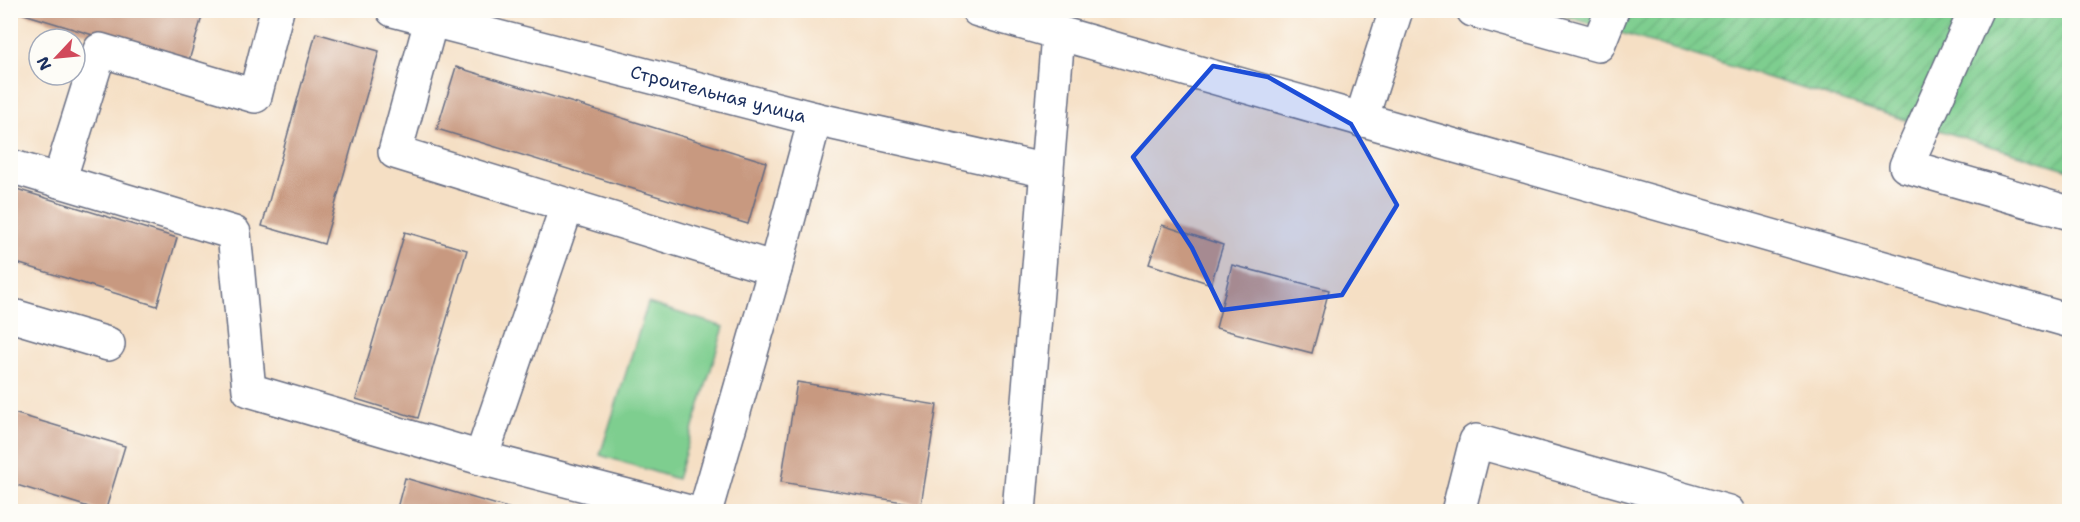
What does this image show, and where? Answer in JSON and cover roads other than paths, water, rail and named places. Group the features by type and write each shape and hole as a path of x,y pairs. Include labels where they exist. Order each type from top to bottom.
{"street":[{"path":"59,181 100,51 255,96 277,10"},
{"name":"Строительная улица","path":"393,10 815,119 1047,171"},
{"path":"978,10 2070,321"},
{"path":"1361,120 1396,10"},
{"path":"1473,10 1598,45 1612,10"},
{"path":"1976,10 1906,166 2070,213"},
{"path":"431,21 394,152 775,269"},
{"path":"1019,512 1058,34"},
{"path":"705,512 775,269 815,119"},
{"path":"10,166 234,233 249,390 481,458 689,512"},
{"path":"481,458 567,206"},
{"path":"10,315 108,344"},
{"path":"1458,512 1476,441 1728,512"}]}
